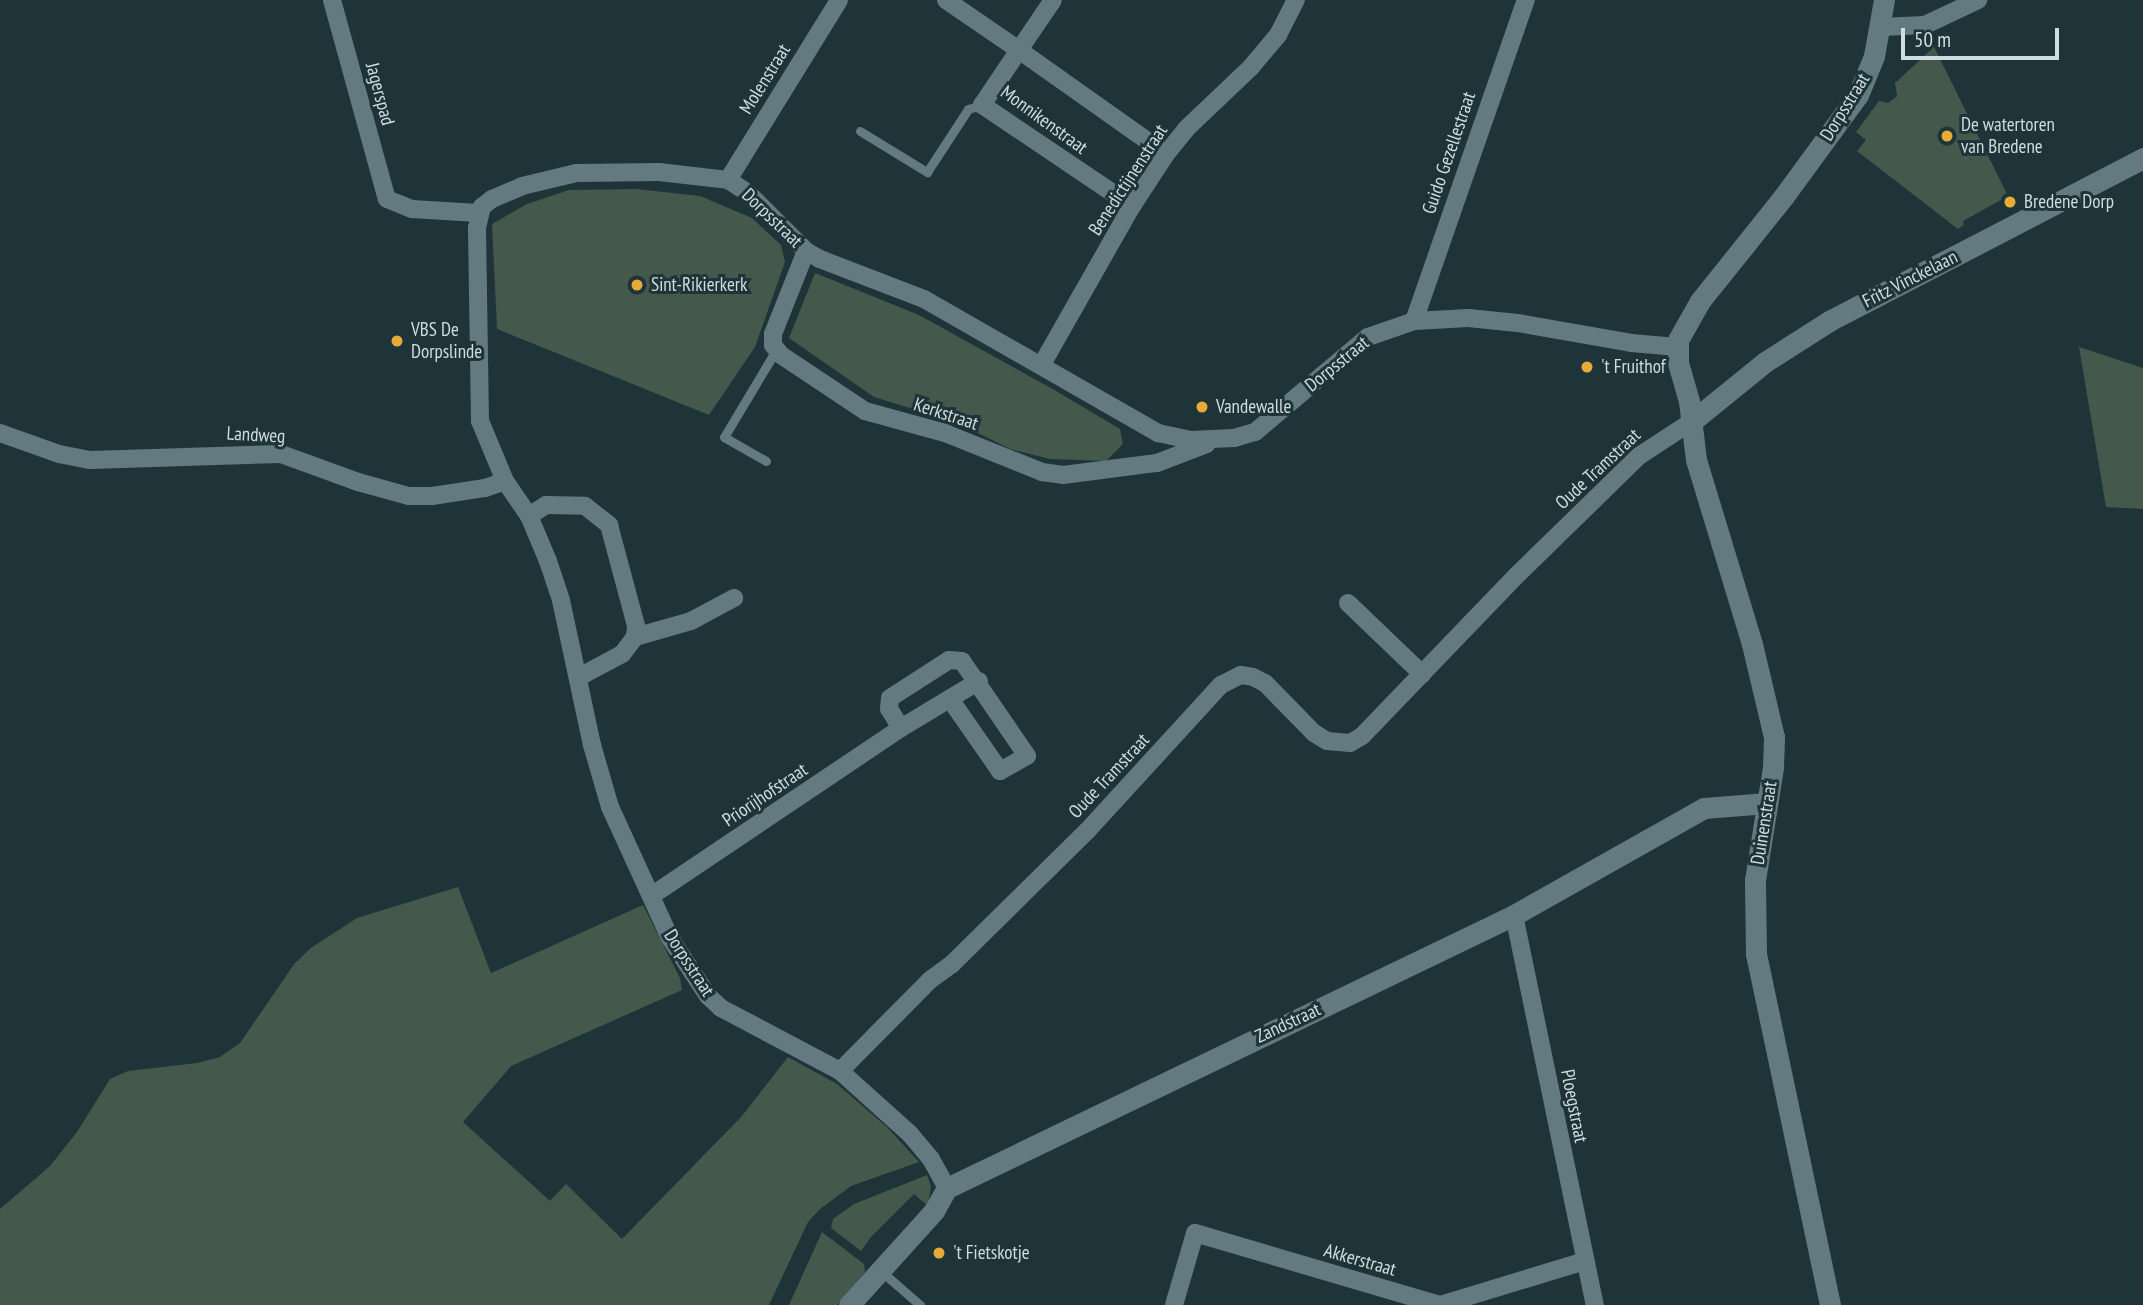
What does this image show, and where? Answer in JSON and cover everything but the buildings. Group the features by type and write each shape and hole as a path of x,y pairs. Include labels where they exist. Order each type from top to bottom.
{"street":[{"name":"Jagerspad","path":"332,0 387,199 412,209 478,213"},
{"name":"Molenstraat","path":"728,180 839,0"},
{"path":"946,0 1166,154"},
{"name":"Monnikenstraat","path":"1053,0 982,105 1132,206"},
{"name":"Benedictijnenstraat","path":"1041,366 1132,206 1166,154 1186,129 1251,68 1278,35 1296,0"},
{"name":"Guido Gezellestraat","path":"1414,321 1526,0"},
{"name":"Dorpsstraat","path":"947,1188 931,1159 910,1134 840,1071 721,1008 708,996 682,960 651,896 610,807 592,745 561,600 529,516 505,481 480,421 478,213 492,199 556,176 659,172 728,180 748,193 806,251 820,259 924,299 1158,433 1190,440 1220,440 1246,435 1262,428 1368,337 1414,321 1468,318 1518,323 1631,343 1678,347 1680,331 1700,301 1784,196 1858,95 1874,56 1884,0"},
{"path":"1880,27 1925,25 1978,0"},
{"name":"Fritz Vinckelaan","path":"1691,422 1766,362 1829,321 2143,159"},
{"path":"776,350 773,334 806,251"},
{"name":"Duinenstraat","path":"1678,347 1678,363 1696,460 1724,546 1771,719 1774,751 1754,889 1756,954 1830,1305"},
{"name":"Kerkstraat","path":"776,350 866,411 945,433 1042,472 1089,474 1157,463 1220,440"},
{"name":"Oude Tramstraat","path":"840,1071 930,980 952,964 1087,831 1231,678 1241,675 1265,683 1314,733 1340,744 1350,743 1362,736 1639,456 1691,422"},
{"name":"Landweg","path":"0,433 59,454 90,460 281,454 307,461 358,482 409,496 432,496 485,488 505,481"},
{"path":"529,516 546,505 585,506 603,518 612,535 636,626 635,637 622,654 579,677"},
{"path":"635,637 691,621 734,598"},
{"path":"1348,603 1422,674"},
{"path":"901,728 889,709 890,698 949,660 962,661 979,681 1027,756 1000,771 950,699"},
{"name":"Priorijhofstraat","path":"651,896 901,728 979,681"},
{"name":"Zandstraat","path":"947,1188 1514,915 1704,808 1767,803"},
{"name":"Ploegstraat","path":"1514,915 1595,1305"},
{"path":"849,1305 934,1212 947,1188"},
{"name":"Akkerstraat","path":"1174,1305 1195,1233 1439,1305 1585,1261"}],"lane":[{"path":"860,131 927,172 968,109 982,105"},
{"path":"766,461 724,437 776,350"},
{"path":"879,1270 920,1305"}],"green space":[{"path":"1934,47 2008,196 1963,221 1964,225 1958,229 1857,151 1866,140 1856,132 1879,101 1888,103 1897,96 1895,83"},
{"path":"636,189 700,196 752,218 781,245 785,262 755,347 709,415 497,329 492,224 527,204 569,190"},
{"path":"815,273 919,315 1051,388 1120,429 1123,444 1106,461 1050,459 1010,449 958,423 874,397 789,338"},
{"path":"2079,347 2143,368 2143,509 2106,507"},
{"path":"458,887 491,973 643,905 680,978 682,990 511,1066 463,1122 550,1201 566,1184 622,1239 742,1116 788,1057 837,1084 887,1127 919,1162 851,1186 820,1209 808,1222 769,1305 0,1305 0,1209 50,1166 77,1132 110,1079 128,1071 197,1063 220,1057 240,1043 295,963 311,948 357,918"},
{"path":"927,1175 931,1186 928,1206 914,1194 871,1237 861,1251 831,1228 833,1219 854,1204"},
{"path":"822,1232 864,1264 865,1272 837,1305 789,1305"}],"place":[{"name":"De watertoren van Bredene","path":"1947,136"},
{"name":"Bredene Dorp","path":"2010,202"},
{"name":"Sint-Rikierkerk","path":"637,285"},
{"name":"VBS De Dorpslinde","path":"397,341"},
{"name":"'t Fruithof","path":"1587,367"},
{"name":"Vandewalle","path":"1202,407"},
{"name":"'t Fietskotje","path":"939,1253"}]}
